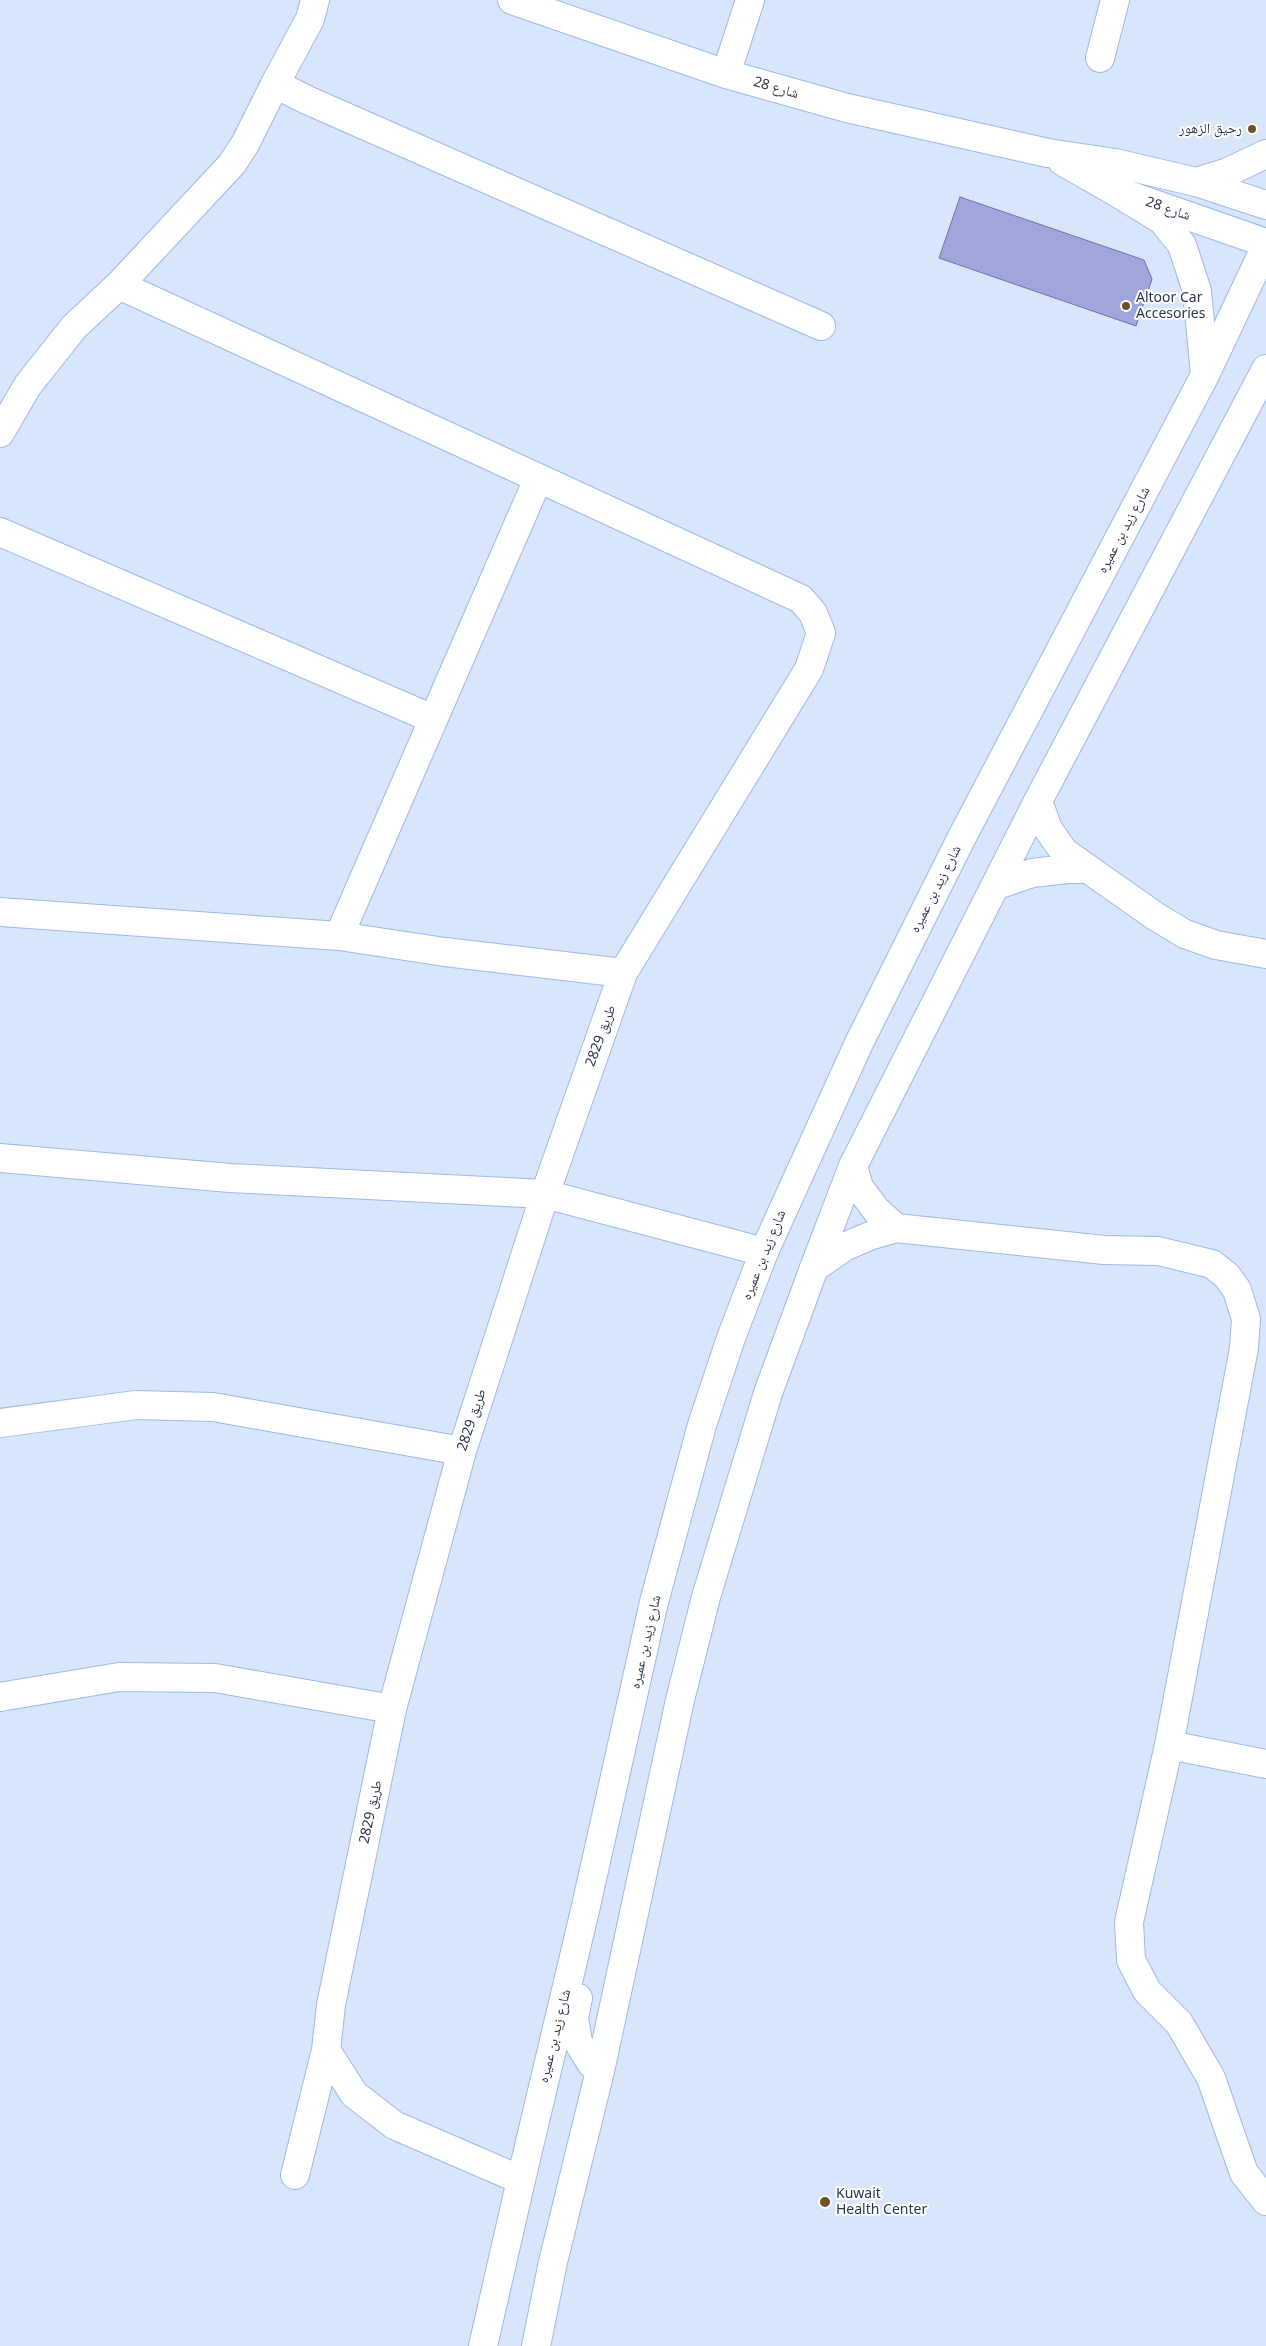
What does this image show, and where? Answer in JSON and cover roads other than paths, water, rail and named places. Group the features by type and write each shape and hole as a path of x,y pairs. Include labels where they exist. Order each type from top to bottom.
{"street":[{"path":"0,433 28,385 74,327 119,285 232,164 245,144 310,19 315,0"},
{"name":"شارع 28","path":"512,0 726,74 847,108 1048,152 1115,163 1196,182 1266,206"},
{"path":"726,74 750,0"},
{"path":"1100,58 1115,0"},
{"path":"275,84 325,108 822,326"},
{"name":"شارع 28","path":"1048,152 1111,189 1266,244"},
{"path":"1196,182 1228,172 1266,154"},
{"path":"1111,189 1162,220 1182,245 1196,291 1205,375"},
{"name":"شارع زيد بن عميره","path":"483,2346 520,2180 586,1906 654,1602 702,1425 764,1252 859,1042 914,931 1205,375 1266,244"},
{"path":"119,285 538,478 339,936"},
{"path":"536,2346 554,2262 600,2071 680,1700 706,1597 768,1393 814,1268 853,1166 1038,802 1266,369"},
{"name":"طريق 2829","path":"295,2175 326,2050 331,2005 392,1709 462,1451 545,1194 624,973 809,669 821,633 813,613 801,599 538,478"},
{"path":"0,532 433,720"},
{"path":"1038,802 1042,816 1055,841 1064,852 1087,870 1185,934 1216,945 1266,954"},
{"path":"997,885 1032,873 1068,869 1087,870"},
{"path":"0,912 339,936 445,952 624,973"},
{"path":"0,1158 230,1178 545,1194 764,1252"},
{"path":"853,1166 859,1187 876,1210 896,1228"},
{"path":"814,1268 844,1247 872,1235 896,1228 1104,1250 1158,1250 1212,1264 1227,1276 1237,1290 1246,1319 1244,1348 1169,1745 1129,1922 1131,1960 1147,1991 1179,2023 1211,2078 1244,2173 1266,2201"},
{"path":"0,1423 136,1405 213,1407 462,1451"},
{"path":"0,1698 119,1677 215,1678 392,1709"},
{"path":"1169,1745 1266,1764"},
{"path":"586,1906 591,1919 592,1932 574,2018 575,2030 583,2053 600,2071"},
{"path":"326,2050 354,2094 394,2125 520,2180"}],"place":[{"name":"رحيق الزهور","path":"1252,129"},
{"name":"Altoor Car Accesories","path":"1126,306"},
{"name":"Kuwait Health Center","path":"825,2202"}]}
